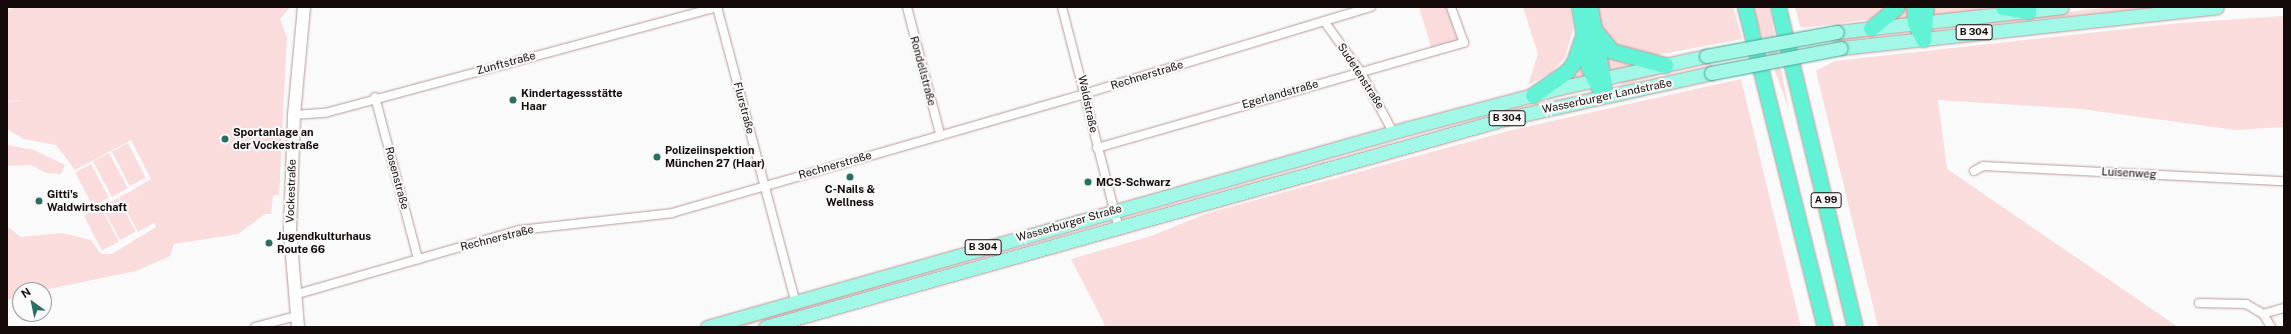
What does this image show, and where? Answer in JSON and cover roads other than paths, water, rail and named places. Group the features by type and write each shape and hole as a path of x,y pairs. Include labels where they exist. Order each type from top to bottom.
{"highway":[{"path":"1579,7 1588,32 1598,80 1603,95"},
{"path":"1533,95 1560,78 1574,62 1588,32 1590,7"},
{"name":"A 99","path":"1745,7 1825,327"},
{"name":"A 99","path":"1778,7 1855,327"},
{"path":"1871,28 1897,7"},
{"path":"1914,7 1921,23 1923,38"},
{"path":"1921,23 1926,7"},
{"path":"2003,7 2029,11"},
{"path":"1588,32 1612,51 1665,65"}],"main road":[{"name":"Vockestraße","path":"297,322 290,245 294,115 304,7"},
{"name":"B 304","path":"1871,28 2062,7"},
{"name":"B 304","path":"1923,38 2217,7"},
{"name":"Wasserburger Landstraße","path":"1408,128 1533,95 1706,56 1836,32 1871,28"},
{"name":"Wasserburger Landstraße","path":"1411,144 1603,95 1841,48 1923,38"},
{"name":"Wasserburger Straße","path":"707,327 1114,210 1408,128"},
{"name":"Wasserburger Straße","path":"765,327 1118,225 1411,144"}],"street":[{"name":"Zunftstraße","path":"294,115 326,113 376,97 715,7"},
{"name":"Flurstraße","path":"715,7 796,301"},
{"name":"Rondellstraße","path":"906,7 940,134"},
{"name":"Waldstraße","path":"1062,7 1118,225"},
{"name":"Rechnerstraße","path":"294,295 527,229 672,213 765,184 1084,94 1324,21 1361,8 1371,7"},
{"name":"Egerlandstraße","path":"1097,148 1360,71 1464,43 1451,7"},
{"name":"Sudetenstraße","path":"1324,21 1360,71 1393,132"},
{"name":"Rosenstraße","path":"376,97 418,259"},
{"name":"Luisenweg","path":"1974,171 1983,166 2284,181"},
{"path":"2199,304 2246,304 2263,314 2272,327"},
{"path":"2263,314 2284,308"},
{"path":"256,327 297,322"}],"place":[{"name":"Kindertagessstätte Haar","path":"513,100"},
{"name":"Sportanlage an der Vockestraße","path":"225,139"},
{"name":"Polizeiinspektion München 27 (Haar)","path":"657,157"},
{"name":"C-Nails & Wellness","path":"850,177"},
{"name":"MCS-Schwarz","path":"1088,182"},
{"name":"Gitti's Waldwirtschaft","path":"39,201"},
{"name":"Jugendkulturhaus Route 66","path":"269,243"}]}
